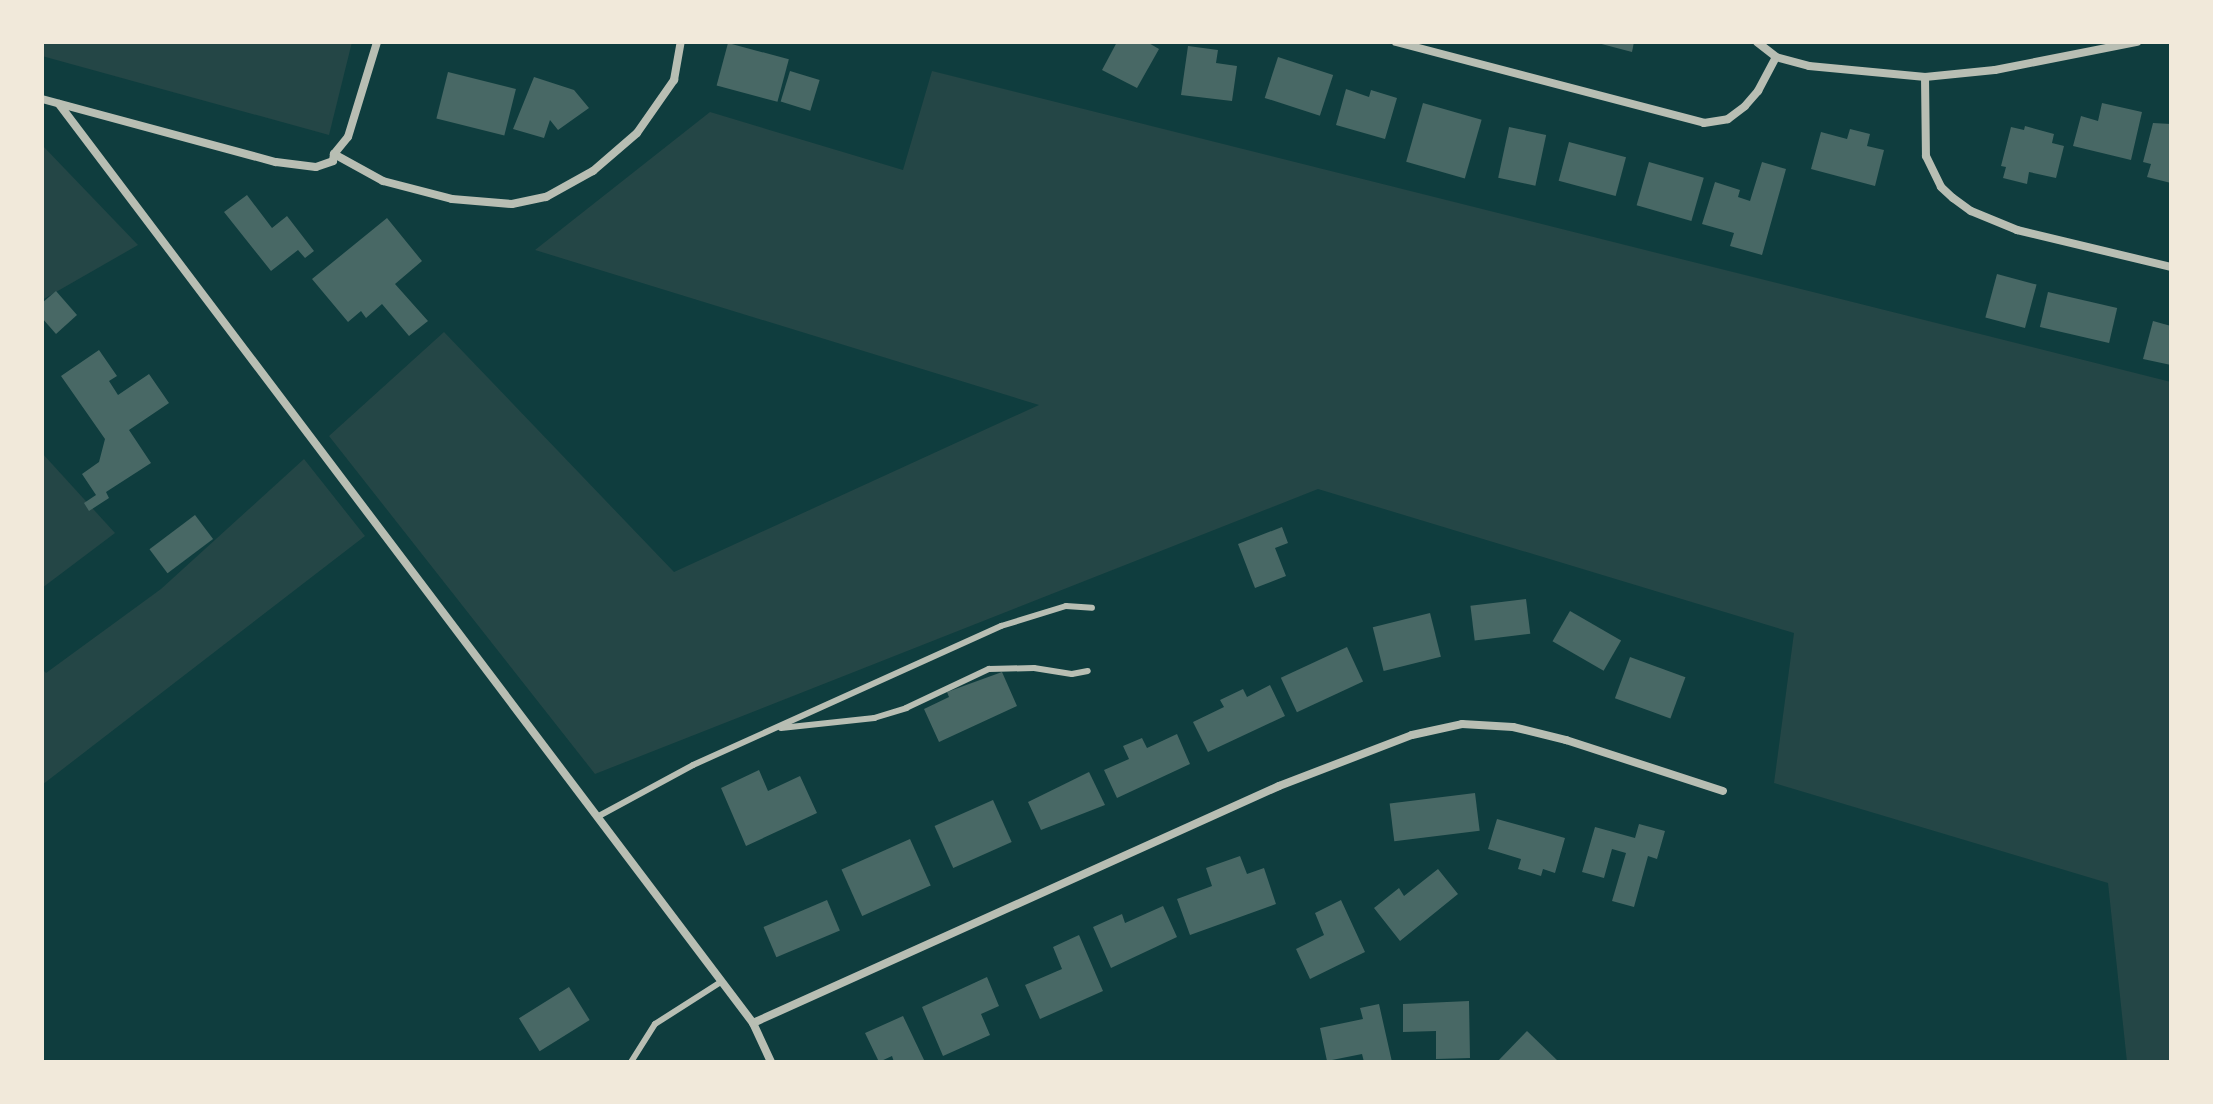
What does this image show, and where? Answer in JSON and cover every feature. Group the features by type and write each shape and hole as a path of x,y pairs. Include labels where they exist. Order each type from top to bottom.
{"street":[{"path":"42,99 297,167 324,165 333,161 334,154 354,125 377,42"},
{"path":"334,154 383,181 452,199 512,204 546,197 593,171 637,133 674,80 681,42"},
{"path":"1396,42 1658,114 1704,123 1728,119 1745,106 1758,91 1776,57"},
{"path":"1757,42 1776,57 1809,66 1925,77 1995,70 2137,42"},
{"path":"1925,77 1926,156 1941,187 1953,198 1971,211 2017,230 2171,267"},
{"path":"59,104 753,1023 771,1062"},
{"path":"753,1023 1279,786 1412,735 1462,724 1513,727 1566,740 1723,791"}],"lane":[{"path":"597,817 693,765 1001,626 1066,606 1092,608"},
{"path":"773,729 874,718 906,708 989,669 1034,668 1072,674 1088,671"},
{"path":"631,1062 655,1024 721,982"}],"shaded area":[{"path":"42,42 352,42 329,135 42,56"},
{"path":"932,71 2171,382 2171,1062 2127,1062 2108,883 1774,783 1794,633 1318,489 595,774 329,436 444,332 674,572 1039,405 535,250 710,112 903,170"},
{"path":"42,145 138,245 42,300"},
{"path":"42,453 115,533 42,588"},
{"path":"304,459 365,536 42,785 42,669 46,673 161,589"}],"building":[{"path":"1117,42 1147,42 1159,49 1137,88 1102,70"},
{"path":"1594,42 1634,42 1632,52"},
{"path":"728,43 789,59 777,102 717,86"},
{"path":"1188,46 1218,50 1216,63 1237,66 1232,101 1181,95"},
{"path":"1278,57 1333,75 1320,116 1265,98"},
{"path":"790,71 820,80 810,111 781,102"},
{"path":"448,72 516,89 504,136 436,119"},
{"path":"534,77 574,90 589,108 558,130 550,120 544,138 513,129"},
{"path":"1346,89 1369,97 1371,90 1397,98 1385,139 1336,125"},
{"path":"1423,103 1482,120 1465,178 1406,162"},
{"path":"2102,103 2142,112 2131,160 2073,146 2081,116 2098,121"},
{"path":"2153,123 2171,124 2171,183 2147,177 2151,164 2143,162"},
{"path":"2025,126 2054,134 2052,143 2064,146 2056,178 2029,172 2027,184 2003,178 2006,167 2001,166 2011,127 2024,130"},
{"path":"1509,127 1546,135 1535,186 1498,178"},
{"path":"1850,129 1870,134 1867,146 1884,150 1875,186 1811,169 1821,132 1847,139"},
{"path":"1569,142 1626,157 1616,196 1559,181"},
{"path":"1649,162 1704,178 1691,221 1637,205"},
{"path":"1762,162 1786,169 1762,255 1730,246 1734,233 1702,224 1715,182 1740,190 1738,197 1750,201"},
{"path":"247,195 272,228 287,216 314,251 305,258 298,250 271,271 224,212"},
{"path":"387,218 422,261 395,284 428,321 409,336 382,304 366,318 361,311 348,322 312,279"},
{"path":"1997,274 2037,285 2025,328 1985,317"},
{"path":"56,291 77,315 56,334 42,318 42,303"},
{"path":"2048,292 2117,308 2109,343 2040,327"},
{"path":"2153,321 2171,326 2171,365 2143,359"},
{"path":"99,350 117,376 109,381 118,395 149,374 169,403 129,430 151,463 106,492 109,498 89,511 84,503 96,495 82,474 99,462 105,439 61,376"},
{"path":"195,515 213,539 168,573 149,549"},
{"path":"1282,527 1288,543 1275,548 1286,576 1255,588 1238,544"},
{"path":"1526,599 1530,634 1475,641 1470,606"},
{"path":"1570,611 1621,640 1604,671 1552,641"},
{"path":"1430,613 1441,657 1384,671 1373,627"},
{"path":"1347,647 1363,681 1297,712 1281,678"},
{"path":"1630,657 1685,677 1670,719 1615,698"},
{"path":"1002,672 1017,706 939,742 924,709 949,697 947,692"},
{"path":"1270,685 1285,716 1208,752 1193,722 1224,707 1220,700 1243,689 1247,697"},
{"path":"1177,734 1190,764 1117,798 1104,770 1129,759 1123,746 1142,738 1147,748"},
{"path":"759,770 768,791 800,776 817,813 746,846 721,788"},
{"path":"1089,772 1105,805 1041,830 1028,802"},
{"path":"1475,793 1480,831 1394,841 1390,803"},
{"path":"993,800 1012,842 953,868 935,826"},
{"path":"1497,819 1565,838 1555,873 1543,869 1541,876 1518,869 1521,859 1488,849"},
{"path":"1639,824 1665,831 1657,859 1648,856 1634,907 1612,901 1626,853 1612,849 1604,878 1582,872 1595,827 1635,838"},
{"path":"910,839 931,886 862,916 841,870"},
{"path":"1240,856 1247,874 1264,868 1276,904 1190,935 1177,899 1212,886 1206,868"},
{"path":"1438,869 1458,894 1400,941 1374,908 1399,888 1404,896"},
{"path":"827,900 840,930 776,957 763,927"},
{"path":"1341,900 1365,952 1310,979 1296,949 1324,935 1315,913"},
{"path":"1163,906 1177,937 1111,968 1093,927 1122,914 1125,923"},
{"path":"1079,935 1103,991 1040,1019 1025,985 1062,969 1053,947"},
{"path":"987,977 999,1006 981,1014 990,1035 943,1056 922,1007"},
{"path":"569,987 590,1020 540,1051 519,1018"},
{"path":"1469,1001 1470,1058 1436,1059 1436,1031 1403,1032 1403,1004"},
{"path":"1379,1004 1392,1062 1364,1062 1362,1054 1327,1061 1320,1028 1363,1019 1360,1008"},
{"path":"903,1016 925,1062 894,1062 892,1056 879,1062 865,1033"},
{"path":"1527,1031 1559,1062 1497,1062"}]}
